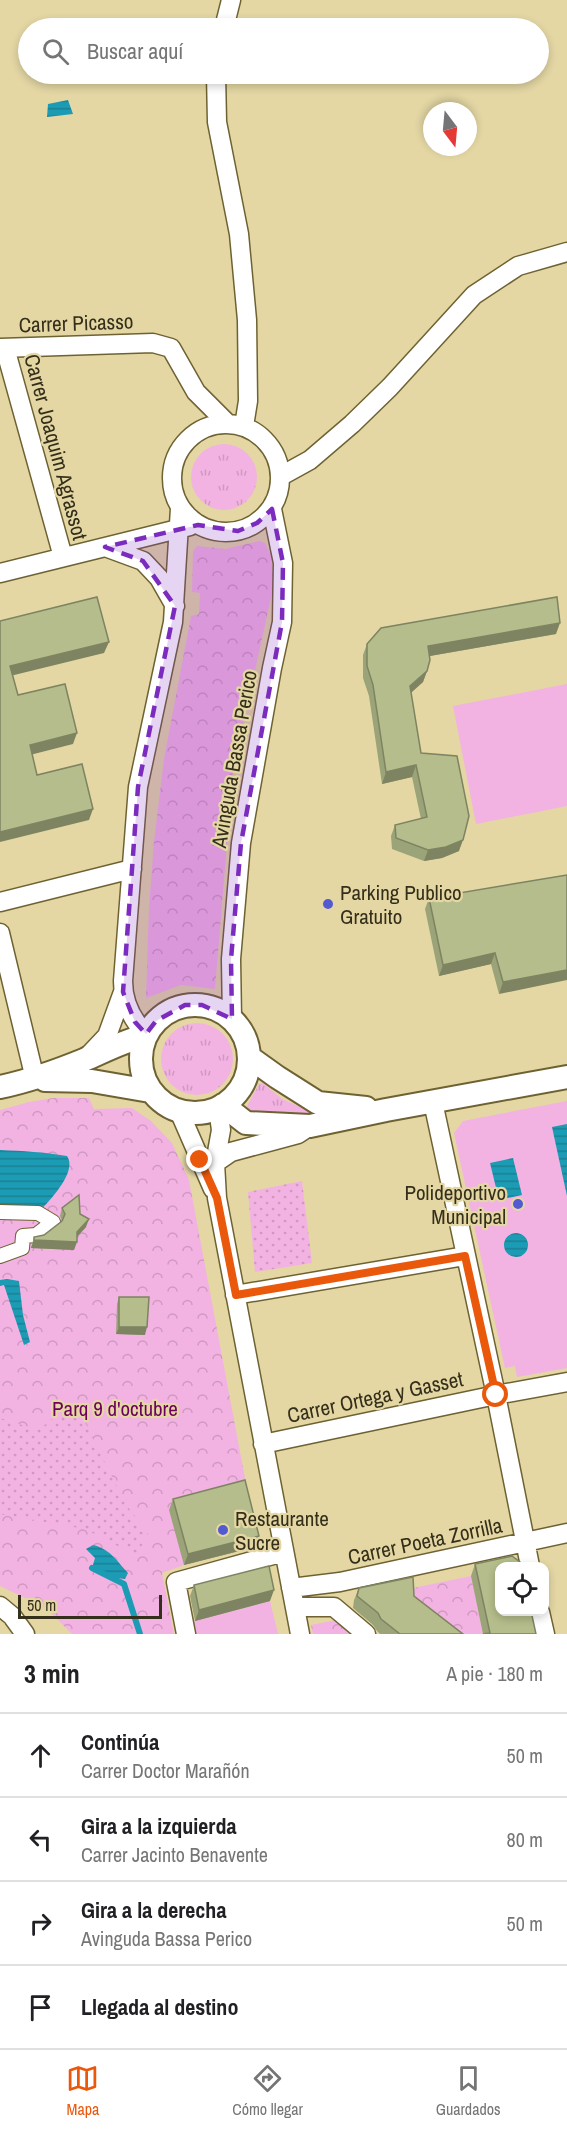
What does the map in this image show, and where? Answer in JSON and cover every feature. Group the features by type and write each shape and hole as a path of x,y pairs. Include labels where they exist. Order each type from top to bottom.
{"street":[{"path":"226,18 231,0"},
{"path":"216,84 217,122 239,234 247,320 248,401 236,424"},
{"path":"282,476 310,460 352,424 390,387 474,295 518,266 567,252"},
{"name":"Carrer Picasso","path":"3,348 153,343 171,348 196,392 236,424"},
{"name":"Carrer Joaquim Agrassot","path":"3,348 63,557"},
{"path":"84,1060 107,1036 123,992 138,787 175,606 180,508 173,490 172,470 178,452 190,436 208,426 236,424 263,437 277,455 282,476 279,493 272,509 257,523 238,531 217,532 198,525 180,508"},
{"name":"Avinguda Bassa Perico","path":"232,1019 231,959 241,843 282,622 283,562 272,509"},
{"path":"0,573 198,525"},
{"path":"105,547 143,561 159,578 175,606"},
{"path":"0,902 132,869"},
{"path":"0,933 35,1079"},
{"path":"123,992 135,1022 145,1035"},
{"path":"185,1005 202,1005 218,1010 232,1019 245,1036 249,1057 248,1072 243,1085 234,1096 221,1107 199,1113 179,1111 163,1103 150,1091 141,1070 141,1047 145,1035 156,1021 170,1011 185,1005"},
{"path":"0,1087 35,1079 84,1060 126,1040 145,1035"},
{"path":"249,1057 318,1103 386,1110"},
{"path":"221,1107 246,1123 310,1126 567,1077"},
{"path":"35,1079 92,1081 150,1091"},
{"path":"432,1102 496,1395 529,1562"},
{"path":"221,1107 221,1130 215,1163 217,1198 300,1634"},
{"path":"179,1111 217,1198"},
{"path":"215,1163 231,1152 298,1134 310,1126"},
{"path":"0,1212 38,1213 53,1222 36,1235 23,1236 22,1248 0,1256"},
{"path":"236,1295 465,1256"},
{"name":"Carrer Ortega y Gasset","path":"263,1444 567,1382"},
{"name":"Carrer Poeta Zorrilla","path":"291,1587 340,1582 567,1533"},
{"path":"186,1634 176,1581 284,1552"},
{"path":"334,1607 340,1582"},
{"path":"0,1606 12,1616 25,1634"},
{"path":"295,1607 334,1607 366,1634"},
{"path":"541,1616 545,1634"}],"highlighted area":[{"path":"272,509 283,563 282,622 241,843 231,959 232,1019 202,1005 185,1005 156,1021 146,1034 135,1022 123,992 138,787 175,606 143,561 105,547 198,525 238,531 257,523"}],"green space":[{"path":"217,444 231,444 243,449 252,458 257,477 255,490 248,501 231,510 217,510 205,505 196,496 191,484 191,470 196,458 205,449"},
{"path":"259,541 265,543 271,555 274,584 233,770 215,989 181,985 146,998 154,841 164,759 191,616 199,614 200,593 192,592 193,551 197,546 225,549"},
{"path":"567,684 567,806 476,824 453,706"},
{"path":"197,1023 217,1029 227,1039 233,1059 227,1079 217,1089 197,1095 177,1089 167,1079 161,1059 167,1039 177,1029"},
{"path":"263,1083 282,1099 316,1114 314,1118 248,1115 246,1108 259,1084"},
{"name":"Parq 9 d'octubre","path":"53,1098 89,1098 94,1109 132,1108 151,1121 172,1143 189,1180 247,1489 241,1491 184,1565 162,1573 174,1634 72,1634 46,1608 0,1586 0,1110"},
{"name":"Polideportivo Municipal","path":"567,1101 567,1368 517,1377 515,1366 505,1368 454,1133 463,1121"},
{"path":"302,1181 312,1263 255,1272 248,1192"},
{"path":"75,1402 126,1505 148,1532 137,1556 85,1529 0,1514 0,1418 38,1430"},
{"path":"471,1576 483,1634 442,1634 408,1589"},
{"path":"270,1601 278,1634 196,1634 193,1621"},
{"path":"336,1620 352,1634 313,1634 311,1625"}],"water":[{"path":"68,100 73,114 47,117 48,104"},
{"path":"567,1124 567,1196 552,1127"},
{"path":"0,1150 67,1156 69,1170 66,1178 38,1213 0,1212"},
{"path":"513,1158 522,1195 499,1200 490,1163"},
{"path":"516,1233 524,1237 528,1245 524,1253 516,1257 508,1253 504,1245 508,1237"},
{"path":"0,1280 19,1281 23,1315 30,1342 24,1345 4,1285 0,1286"},
{"path":"93,1545 104,1549 116,1559 128,1573 125,1579 111,1577 92,1568 95,1558 86,1549"}],"building":[{"path":"97,597 109,642 10,666 18,695 65,684 77,733 30,745 37,775 82,764 93,809 0,832 0,621"},
{"path":"557,597 560,623 428,646 430,660 427,671 410,686 421,753 457,756 469,816 463,840 446,847 428,850 396,838 395,825 427,817 416,765 386,772 373,685 367,666 367,644 381,628"},
{"path":"567,875 567,970 503,982 495,953 443,965 429,898"},
{"path":"79,1195 80,1214 89,1219 77,1232 77,1242 34,1240 34,1237 44,1235 62,1221 65,1214 62,1208"},
{"path":"119,1297 149,1297 147,1327 119,1327"},
{"path":"245,1480 259,1536 188,1554 173,1499"},
{"path":"512,1556 520,1562 495,1562 495,1616 532,1616 536,1634 483,1634 490,1633 475,1564"},
{"path":"269,1566 274,1590 199,1610 194,1585"},
{"path":"413,1577 414,1596 463,1634 400,1634 357,1596 359,1588"}],"waterway":[{"path":"92,1568 124,1584 140,1634"}],"place":[{"name":"Parking Publico Gratuito","path":"328,904"},
{"name":"Polideportivo Municipal","path":"518,1204"},
{"name":"Restaurante Sucre","path":"223,1530"}],"route":[{"path":"200,1160 217,1198 236,1295 465,1256 496,1395"}]}
